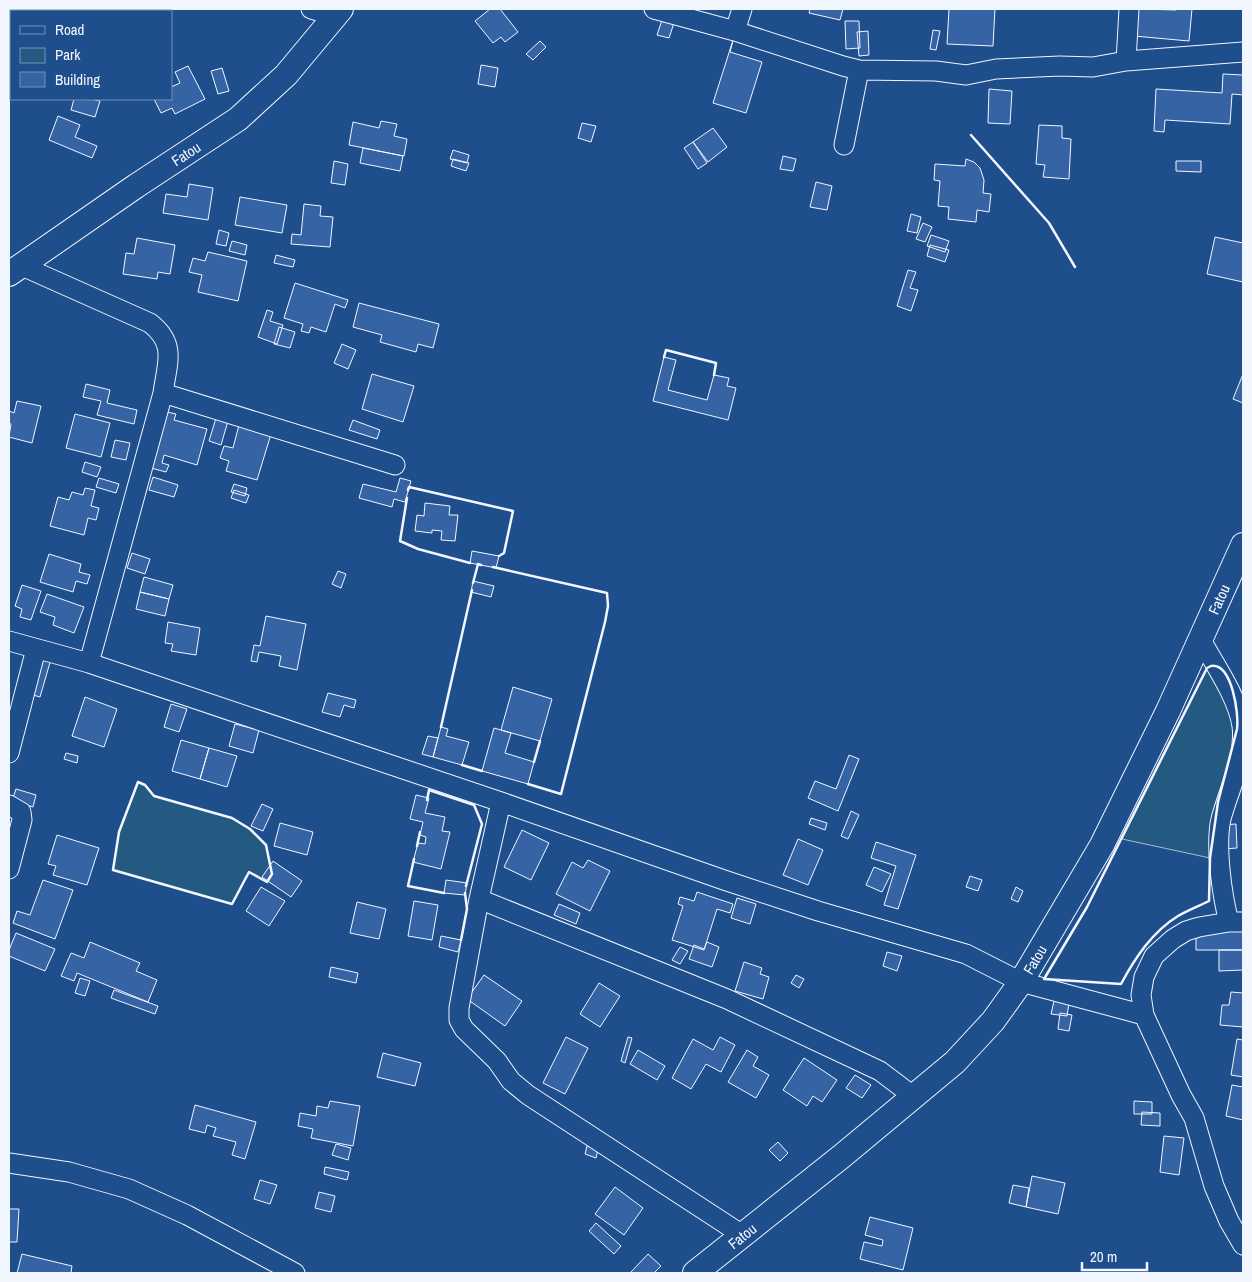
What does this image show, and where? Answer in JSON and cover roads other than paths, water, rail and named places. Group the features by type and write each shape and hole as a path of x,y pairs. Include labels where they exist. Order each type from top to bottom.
{"street":[{"path":"311,9 338,12"},
{"path":"654,9 735,31 859,70 936,71 966,75 996,69 1060,66 1093,67 1126,61 1243,52"},
{"path":"735,31 742,9"},
{"path":"1126,61 1129,9"},
{"name":"Fatou","path":"15,270 136,186 238,119 286,75 338,12"},
{"path":"844,145 859,70"},
{"path":"15,270 150,323 160,331 168,348 163,393 89,663"},
{"path":"163,393 395,465"},
{"name":"Fatou","path":"695,1273 744,1236 954,1062 993,1021 1021,982 1102,845 1168,711 1243,545"},
{"path":"1201,640 1232,695 1242,727 1242,749 1221,821 1219,847 1225,907 1236,922 1186,931 1173,939 1154,956 1144,977 1141,995 1144,1015 1181,1095 1194,1118 1214,1186 1229,1221 1243,1245"},
{"path":"9,641 89,663 809,908 966,954 1021,982 1144,1015"},
{"path":"9,753 36,649"},
{"path":"501,802 479,899 459,1008 459,1020 464,1029 497,1061 511,1081 528,1095 744,1236"},
{"path":"9,806 21,812 22,820 9,869"},
{"path":"479,899 727,999 880,1070 913,1096"},
{"path":"9,1163 69,1172 128,1190 187,1214 296,1273"}]}
